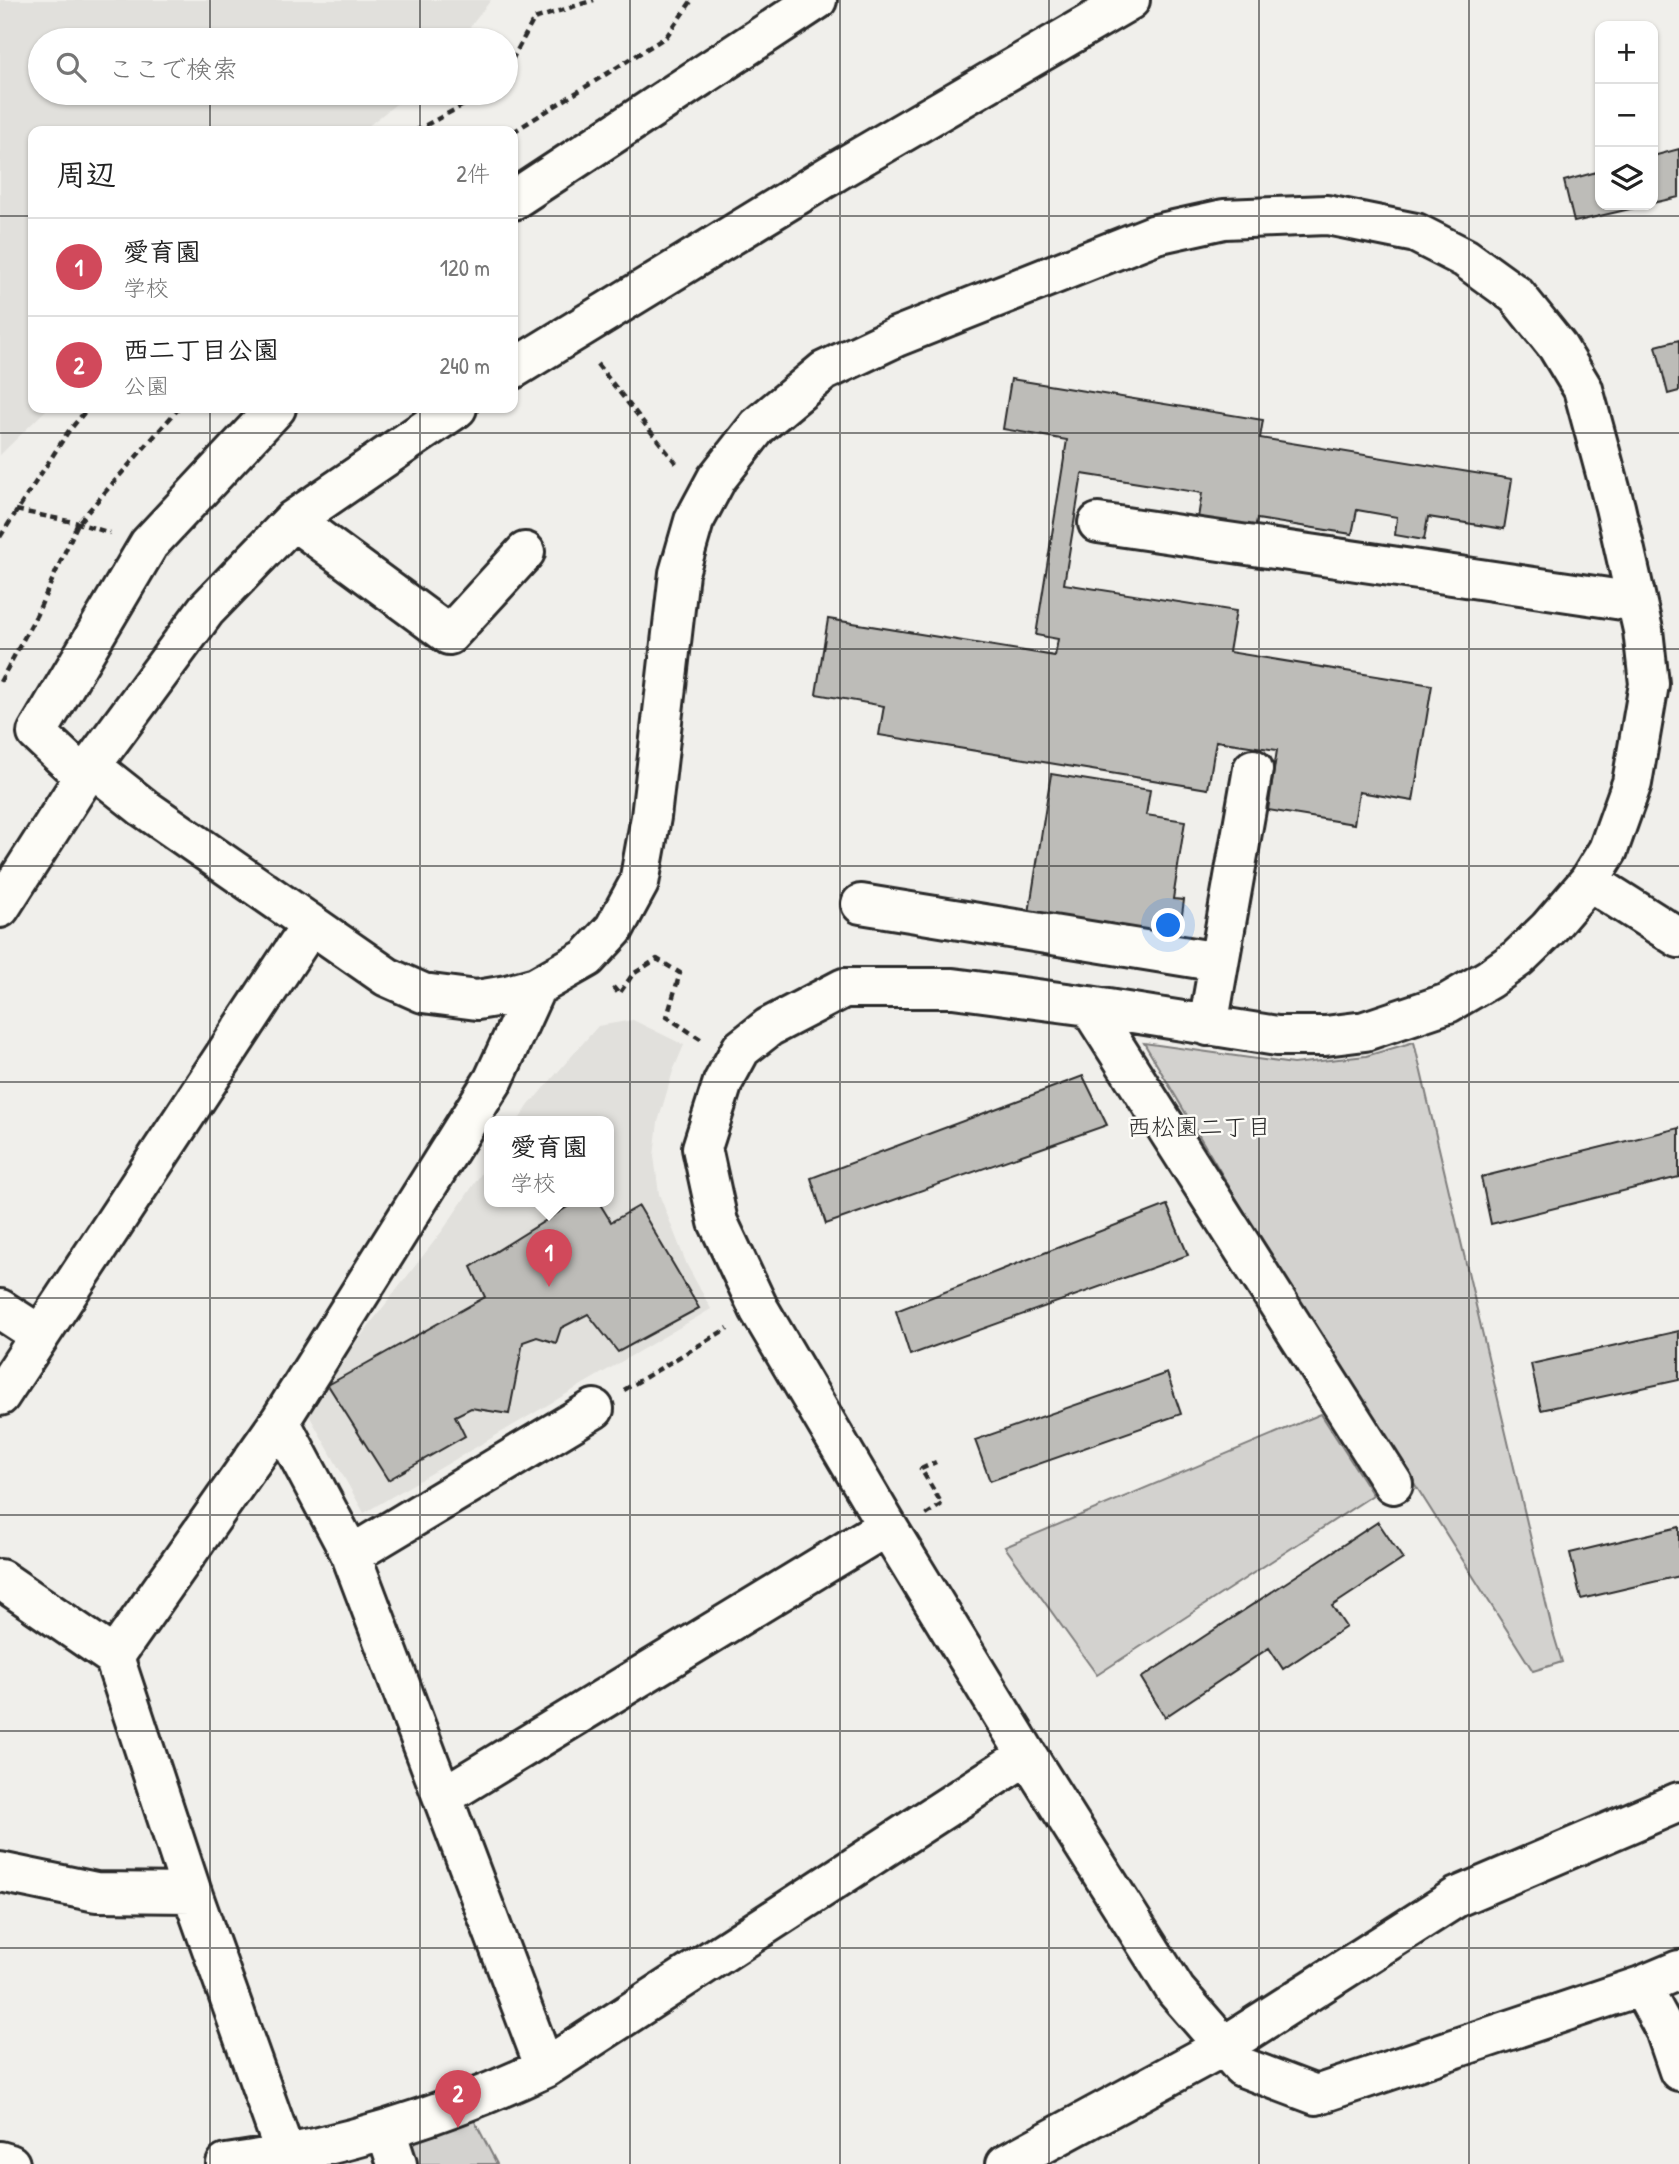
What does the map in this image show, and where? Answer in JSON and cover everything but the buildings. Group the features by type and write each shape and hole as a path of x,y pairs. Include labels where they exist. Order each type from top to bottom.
{"street":[{"path":"518,197 817,0"},
{"path":"518,366 840,169 1130,0"},
{"path":"271,413 149,544 37,733 310,926 387,977 423,993 477,1000 537,986 587,958 614,929 639,883 650,817 679,573 694,521 717,478 758,426 824,371 896,337 1156,234 1224,219 1327,215 1416,233 1465,258 1517,295 1557,346 1583,389 1615,507 1643,630 1649,684 1634,772 1611,841 1589,881 1548,929 1518,958 1448,1003 1365,1031 1325,1036 1277,1036 1089,1006 953,988 844,988 769,1027 741,1049 723,1082 702,1148 718,1222 759,1309 890,1531 1176,1991 1242,2067 1315,2095 1641,1986 1679,1970"},
{"path":"0,908 88,771 206,610 293,520 450,413"},
{"path":"293,520 449,635 525,552"},
{"path":"1098,523 1636,602"},
{"path":"1208,1027 1253,769"},
{"path":"1589,881 1679,938"},
{"path":"861,904 1219,962"},
{"path":"0,1396 310,926"},
{"path":"114,1657 280,1422 494,1079 537,986"},
{"path":"1089,1006 1393,1484"},
{"path":"0,1309 40,1335"},
{"path":"351,1555 594,1409"},
{"path":"280,1422 351,1555 545,2068"},
{"path":"444,1797 890,1531"},
{"path":"0,1579 114,1657 192,1893 286,2156"},
{"path":"226,2164 391,2147 483,2097 545,2068 1027,1755"},
{"path":"1006,2164 1224,2046 1457,1897 1679,1802"},
{"path":"0,1872 96,1892 192,1893"},
{"path":"1641,1986 1665,2030 1679,2071"},
{"path":"0,2161 10,2164"}],"path":[{"path":"518,49 534,19 594,0"},
{"path":"518,129 666,37 692,0"},
{"path":"424,126 464,105"},
{"path":"571,332 705,500"},
{"path":"0,537 68,432 84,413"},
{"path":"0,682 36,616 78,523 175,413"},
{"path":"16,510 78,523 149,544"},
{"path":"587,958 619,994 634,974 657,959 680,973 667,1017 709,1044 741,1049"},
{"path":"594,1409 759,1309"},
{"path":"890,1531 942,1504 921,1469 936,1462"}],"shaded area":[{"path":"0,0 491,0 469,28 28,28 28,105 395,105 368,126 28,126 28,413 43,413 0,455"},
{"path":"633,1020 684,1045 673,1071 658,1122 654,1156 659,1194 687,1265 711,1309 364,1513 305,1408 443,1230 484,1169 484,1207 614,1207 614,1116 521,1116 598,1026"},
{"path":"1414,1042 1562,1662 1533,1671 1271,1257 1144,1043 1293,1064 1366,1056"},
{"path":"1321,1414 1373,1495 1097,1675 1005,1547"},
{"path":"472,2116 497,2164 409,2164 401,2141"}],"place":[{"name":"愛育園","path":"549,1287"},
{"name":"西二丁目公園","path":"458,2128"}],"district":[{"name":"西松園二丁目","path":"1199,1126"}]}
